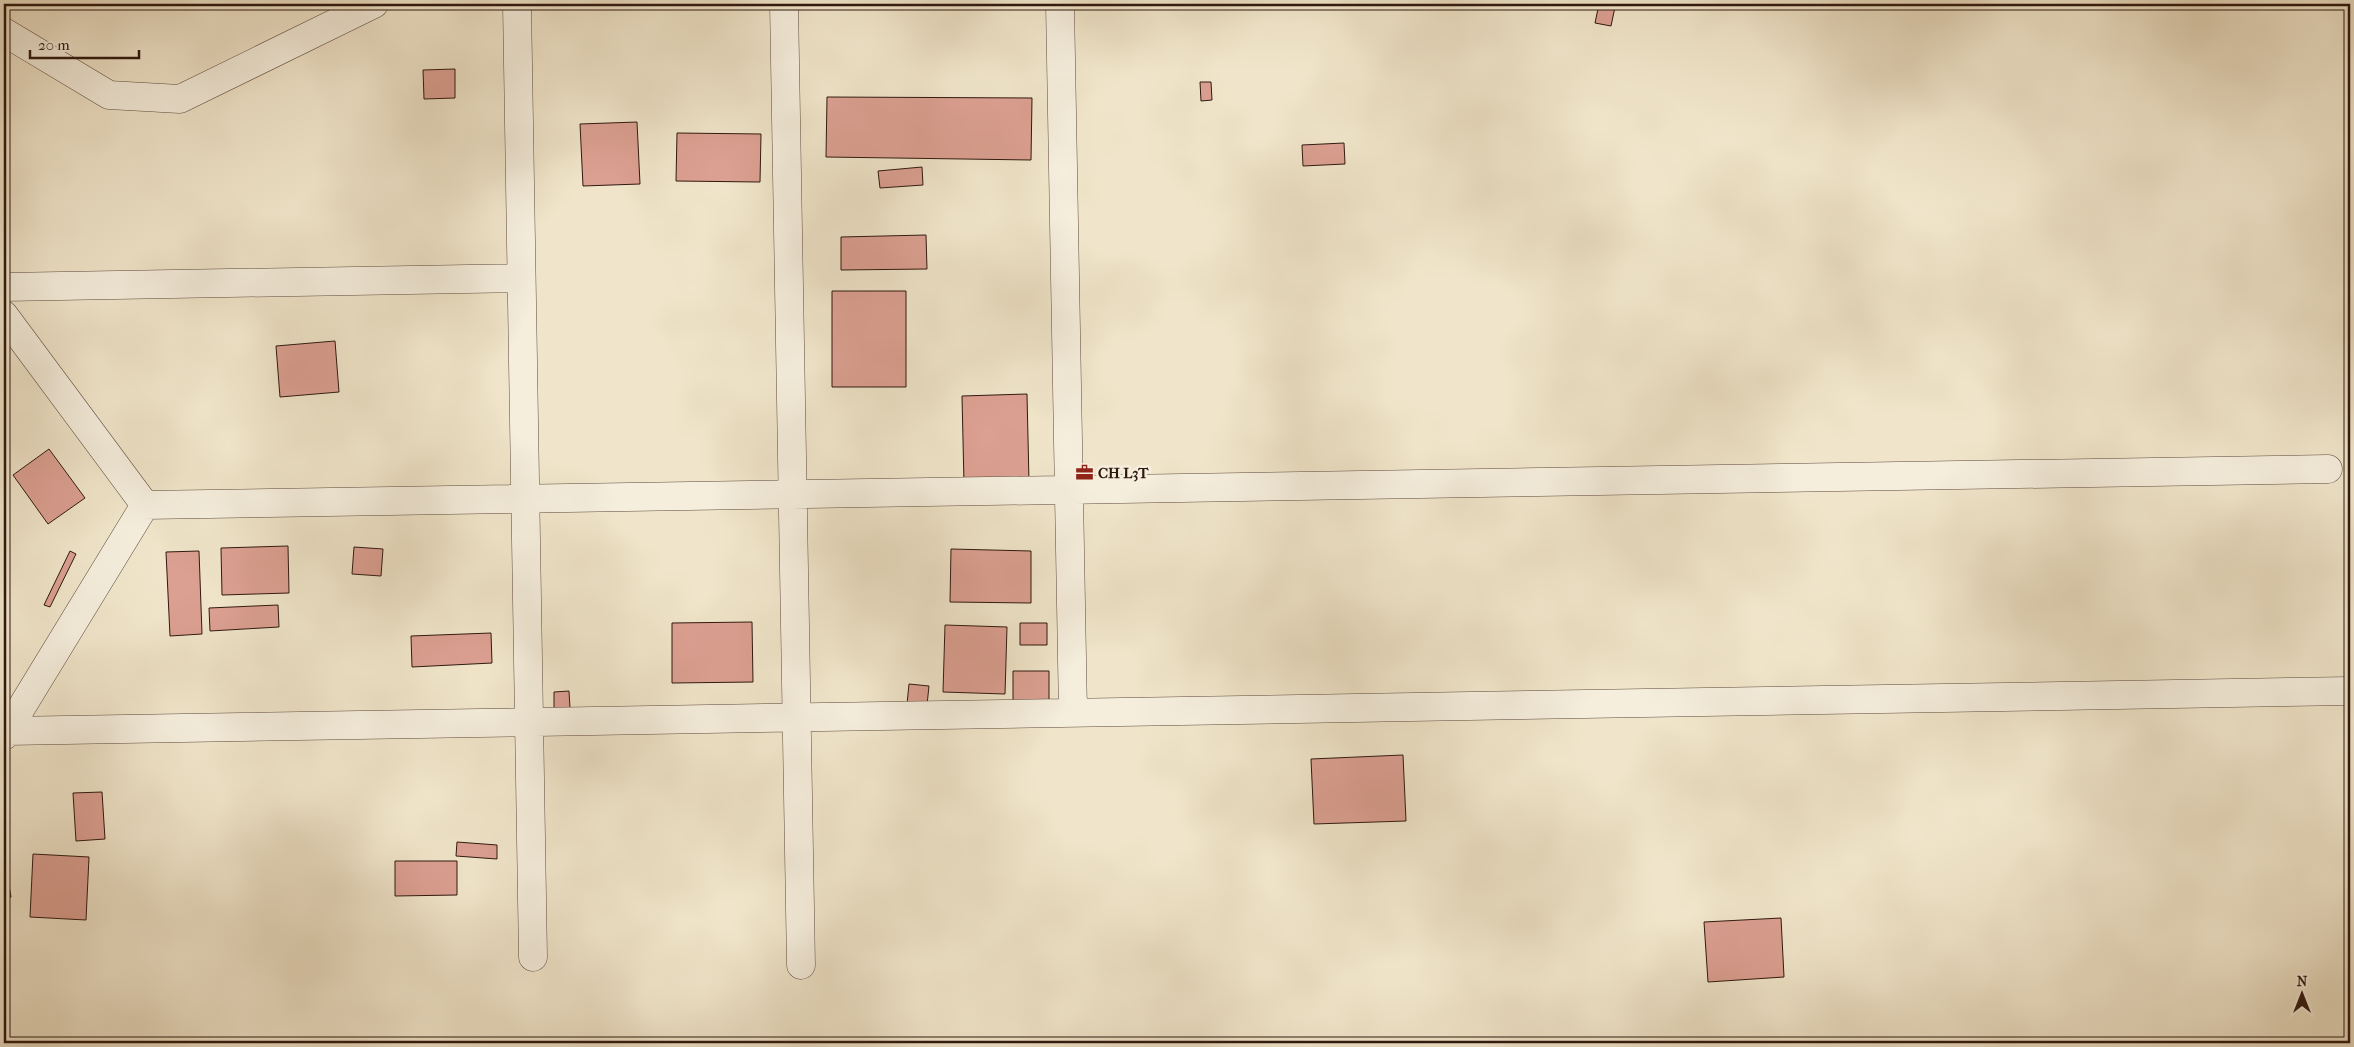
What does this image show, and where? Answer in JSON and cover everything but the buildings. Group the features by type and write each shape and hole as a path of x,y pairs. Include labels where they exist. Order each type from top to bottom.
{"street":[{"path":"4,32 109,95 180,99 374,4"},
{"path":"517,4 533,958"},
{"path":"784,4 801,965"},
{"path":"1060,4 1072,713"},
{"path":"4,287 521,278"},
{"path":"4,315 145,505"},
{"path":"145,505 2328,468"},
{"path":"5,734 145,505"},
{"path":"5,734 529,722 2350,691"}],"place":[{"name":"CH L3T","path":"1084,473"}]}
